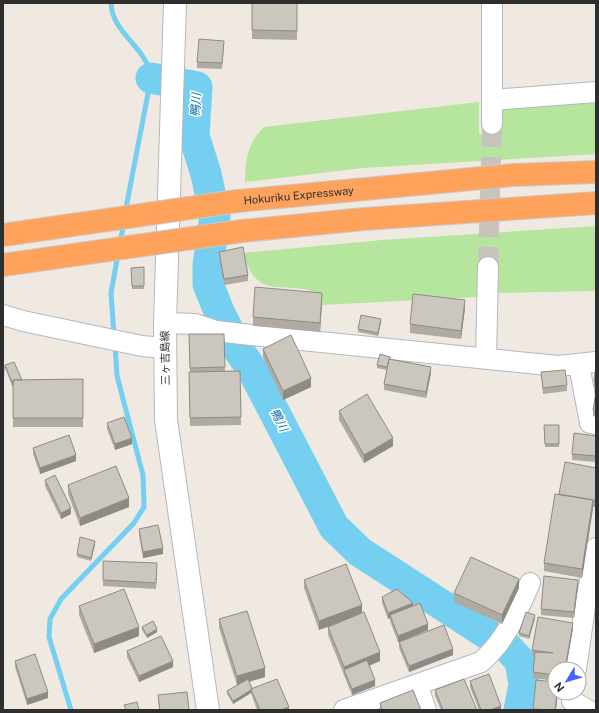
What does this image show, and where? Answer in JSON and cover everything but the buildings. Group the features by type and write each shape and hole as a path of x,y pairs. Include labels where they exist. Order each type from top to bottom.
{"highway":[{"name":"Hokuriku Expressway","path":"3,235 238,201 506,176 596,172"},
{"path":"3,265 242,231 364,219 596,203"}],"main road":[{"name":"三ヶ吉島線","path":"175,3 165,323 166,420 208,710"}],"street":[{"path":"492,3 492,124"},
{"path":"492,100 596,92"},
{"path":"486,359 488,267"},
{"path":"3,316 142,346 165,348"},
{"path":"165,323 195,324 216,331 558,366 587,364 590,423 596,424"},
{"path":"578,661 590,610 596,548"},
{"path":"344,710 481,662 493,651 509,630 530,583"},
{"path":"417,684 426,710"}],"green space":[{"path":"596,100 596,154 363,168 245,182 248,152 254,139 264,127 479,102 479,134 497,135 500,102"},
{"path":"596,226 596,291 498,293 495,271 478,297 321,305 309,290 276,287 261,282 254,276 248,267 242,253 382,240"}],"waterway":[{"path":"111,3 113,14 117,23 143,57 151,78 125,213"},
{"name":"鴨川","path":"151,78 197,87 194,136 206,174 215,216 208,265 208,284 220,314 240,352 253,371 334,527 360,552 507,647 520,661 524,685 519,710"},
{"path":"120,242 124,223"},
{"path":"114,335 111,293 118,254"},
{"path":"71,710 49,637 50,619 61,599 134,523 144,507 143,475 117,376 115,345"}],"tunnel":[{"path":"488,267 492,124"}]}
